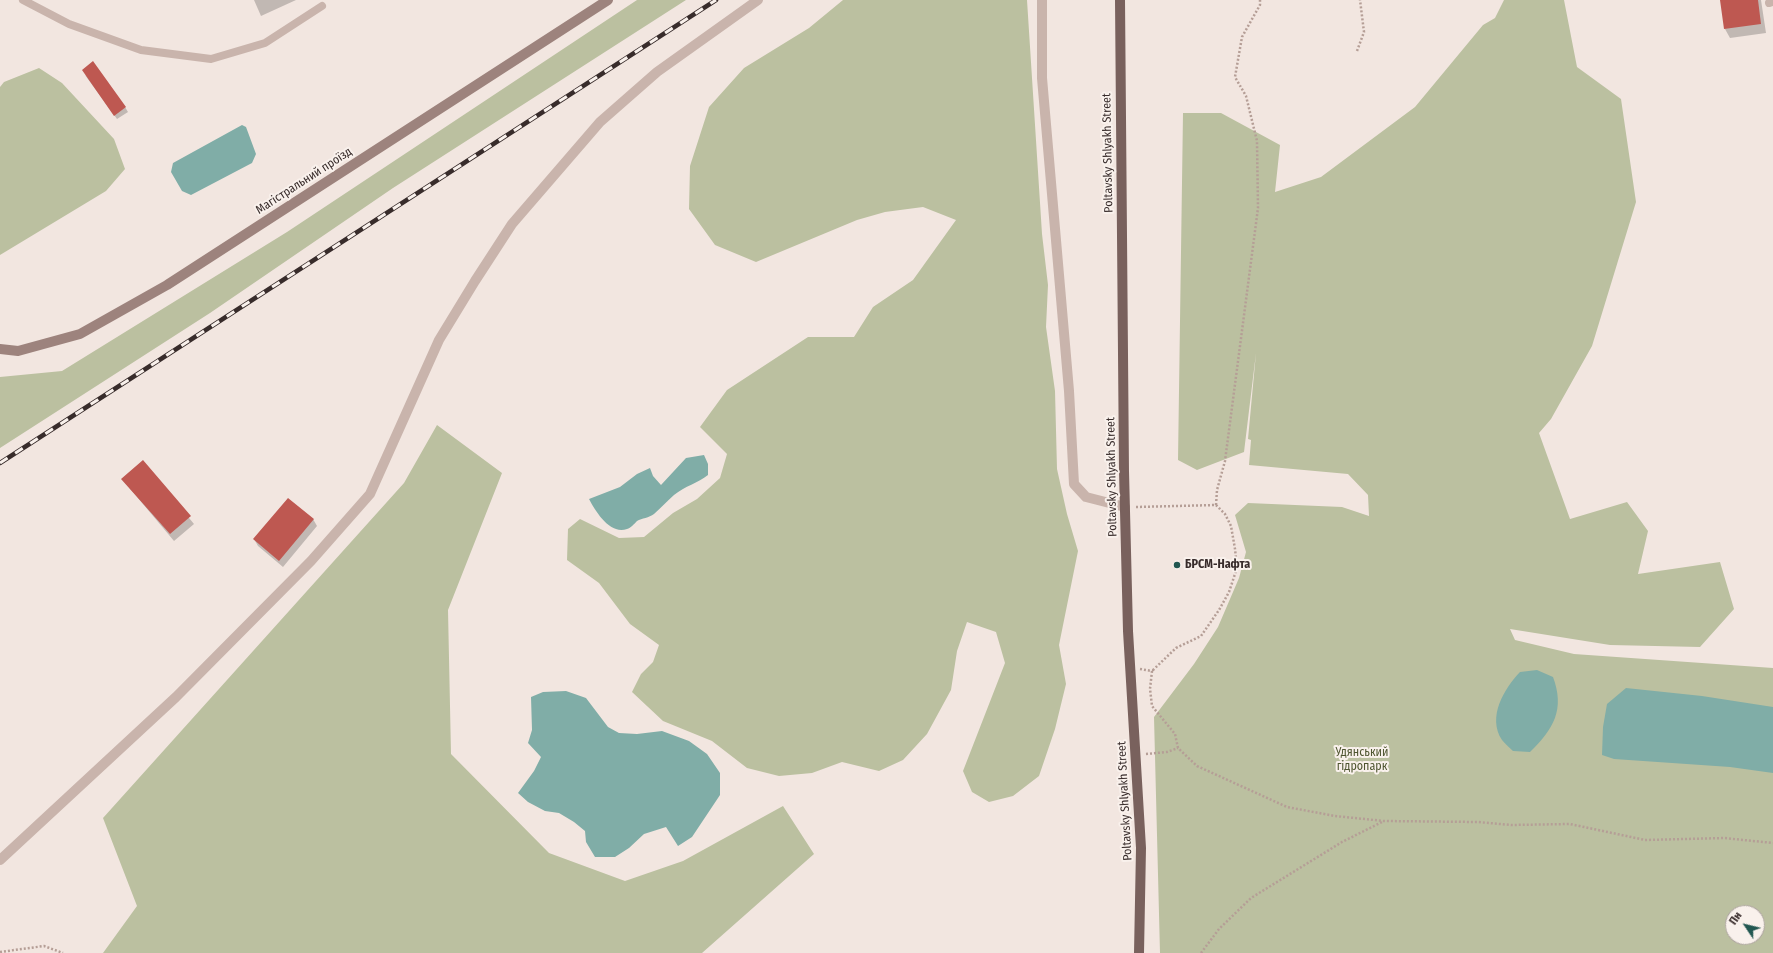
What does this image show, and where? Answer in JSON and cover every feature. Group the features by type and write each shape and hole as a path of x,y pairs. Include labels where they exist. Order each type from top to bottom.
{"main road":[{"name":"Магістральний проїзд","path":"0,349 18,352 80,334 167,285 608,0"},
{"name":"Poltavsky Shlyakh Street","path":"1120,0 1125,508 1128,631 1141,848 1139,953"}],"street":[{"path":"0,860 176,696 311,561 370,494 439,340 463,301 512,224 600,122 657,72 758,0"},
{"path":"1042,0 1042,78 1068,383 1074,484 1086,497 1125,508"}],"lane":[{"path":"23,0 69,24 141,50 211,59 265,43 322,6"}],"path":[{"path":"1216,505 1217,490 1225,461 1258,208 1257,141 1246,96 1235,77 1242,37 1260,5 1260,0"},
{"path":"1357,51 1364,32 1360,0"},
{"path":"1125,508 1216,505 1225,514 1231,526 1237,568 1229,592 1219,610 1201,636 1176,648 1152,671 1150,689 1152,706 1175,734 1178,748 1197,766 1287,807 1335,816 1384,821 1478,822 1511,825 1570,824 1646,840 1724,838 1773,843"},
{"path":"1130,668 1152,671"},
{"path":"1136,755 1167,752 1178,748"},
{"path":"1201,953 1219,929 1250,898 1342,842 1384,821"},
{"path":"0,952 44,946 63,953"}],"green space":[{"path":"637,0 686,0 393,188 210,313 0,448 0,377 62,371 287,232"},
{"path":"843,0 1027,0 1042,234 1048,285 1046,327 1055,391 1057,469 1067,514 1078,551 1059,645 1066,684 1055,729 1039,776 1013,796 989,802 972,792 963,771 1005,663 996,632 967,622 957,651 951,690 927,734 903,760 879,771 842,762 812,773 779,776 747,768 712,741 663,721 632,692 641,674 653,662 659,645 630,624 599,583 567,560 568,529 580,519 619,538 644,537 673,513 697,499 720,478 727,454 700,427 727,390 808,337 854,337 873,307 913,280 956,220 923,207 885,212 857,220 756,262 715,245 689,209 690,166 709,107 744,68 809,28"},
{"name":"Удянський гідропарк","path":"1504,0 1564,0 1577,67 1621,99 1636,202 1592,346 1551,419 1539,433 1570,519 1627,502 1648,531 1638,574 1720,562 1734,609 1700,647 1610,645 1510,629 1515,640 1574,654 1773,668 1773,953 1160,953 1154,717 1194,664 1218,627 1239,578 1246,552 1235,515 1248,503 1342,507 1369,516 1368,495 1348,474 1249,465 1251,440 1248,439 1256,353 1244,452 1197,470 1178,460 1183,113 1221,113 1280,145 1275,192 1321,177 1415,107 1483,25 1495,18"},
{"path":"39,68 62,83 114,139 125,169 106,191 0,255 0,87 4,82"},
{"path":"437,425 502,473 448,610 451,754 549,853 625,881 683,861 783,806 814,854 702,953 103,953 137,906 103,818 404,483"}],"water":[{"path":"242,125 246,127 256,154 252,163 191,195 182,191 171,172 173,163"},
{"path":"704,455 708,464 708,475 671,497 654,514 637,521 628,528 621,530 609,526 600,516 589,499 620,487 637,474 650,468 653,476 661,485 686,458"},
{"path":"1537,670 1553,677 1558,699 1555,718 1551,727 1530,752 1513,751 1502,740 1498,731 1496,722 1499,704 1508,687 1520,672"},
{"path":"1626,688 1702,696 1773,707 1773,773 1730,767 1614,759 1602,755 1603,727 1607,704"},
{"path":"566,691 586,698 608,727 619,733 637,734 662,731 689,741 707,754 720,773 720,795 692,837 678,846 666,827 644,834 629,848 615,857 595,857 586,842 585,831 559,813 545,811 528,802 518,793 534,771 541,757 528,743 532,730 531,697 543,692"}],"building":[{"path":"1720,0 1758,0 1761,24 1724,29"},
{"path":"93,61 126,107 114,116 82,70"},
{"path":"143,460 191,516 170,534 121,479"},
{"path":"288,498 314,519 279,561 253,539"}],"railway":[{"path":"0,463 716,0"}],"place":[{"name":"БРСМ-Нафта","path":"1177,565"}]}
